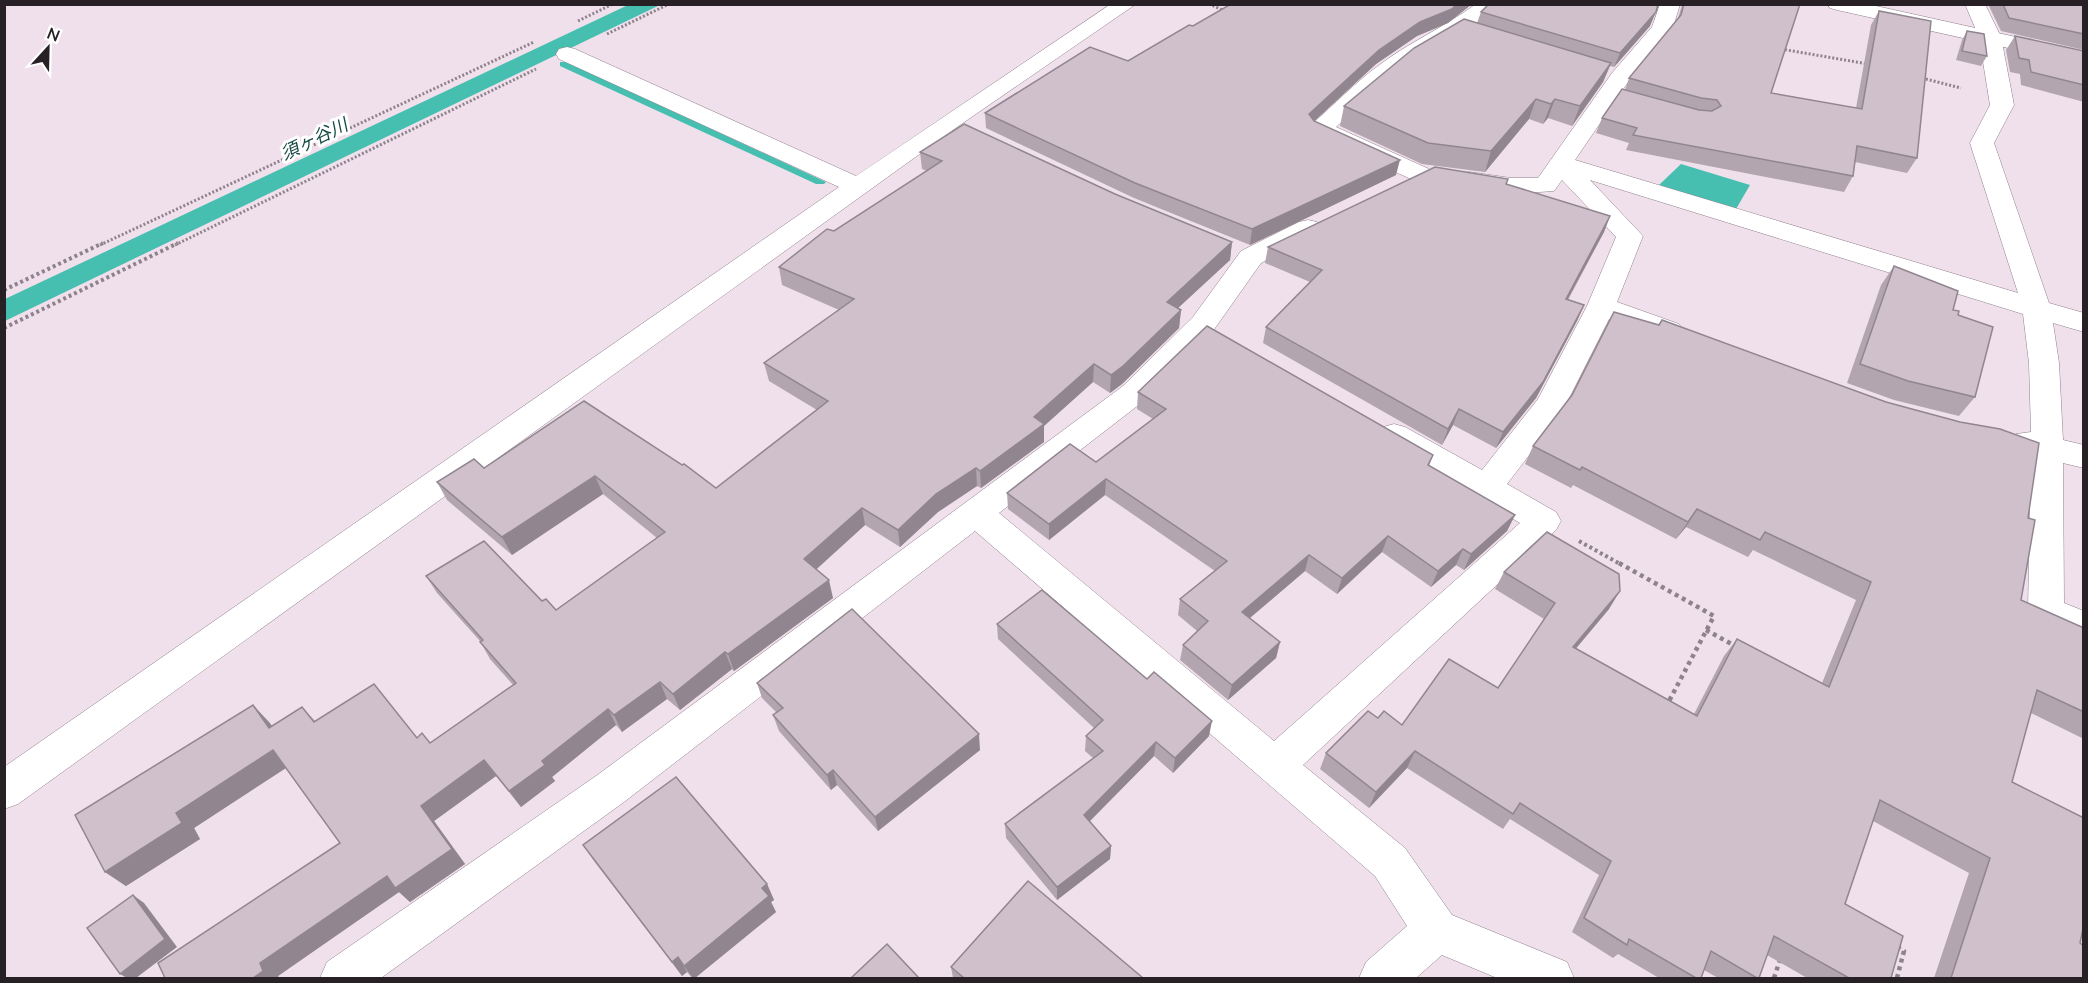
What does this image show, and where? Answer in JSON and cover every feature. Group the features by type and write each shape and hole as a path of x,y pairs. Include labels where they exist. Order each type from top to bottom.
{"street":[{"path":"4,791 859,187 959,127 1126,4"},
{"path":"1420,174 1320,129 1385,71 1426,43 1456,29 1490,4"},
{"path":"1388,190 1427,171 1511,186 1545,186 1620,78 1662,28 1670,4"},
{"path":"1837,4 2084,59"},
{"path":"1976,4 1990,37 2002,105 1982,143 2037,309 2044,363 2047,446 2046,611 2084,628"},
{"path":"1456,29 1478,35"},
{"path":"567,54 859,187"},
{"path":"1598,71 1620,78"},
{"path":"1486,488 1551,404 1601,306 1630,236 1560,164"},
{"path":"1560,164 2084,323"},
{"path":"342,978 610,789 1134,393 1213,330 1240,252 1335,215"},
{"path":"1601,306 1699,342"},
{"path":"1274,766 1544,521 1365,418"},
{"path":"2002,438 2047,446 2084,457"},
{"path":"976,513 1390,862 1436,931 1551,978"},
{"path":"1382,978 1436,931"}],"path":[{"path":"575,22 613,4"},
{"path":"4,328 669,4"},
{"path":"1209,4 1231,13"},
{"path":"4,290 537,40"},
{"path":"1777,48 1868,64"},
{"path":"1912,75 2000,98"},
{"path":"1544,521 1714,616 1667,704"},
{"path":"1706,630 1748,653"},
{"path":"1895,945 1904,951 1898,978"},
{"path":"1774,978 1781,956"}],"shaded area":[{"path":"628,5 660,5 5,321 5,299"},
{"path":"1681,164 1750,185 1736,209 1659,185"}],"building":[{"path":"1231,4 1457,4 1452,9 1420,22 1379,50 1309,114 1314,121 1400,160 1252,229 1135,183 985,113 1090,47 1128,61 1189,25 1193,26"},
{"path":"1489,4 1658,4 1656,12 1620,53 1481,12"},
{"path":"1684,4 1800,4 1771,93 1862,109 1879,11 1931,21 1917,158 1857,146 1853,176 1633,135 1637,128 1602,118 1622,89 1699,110 1712,111 1721,106 1717,100 1701,98 1629,78 1681,15"},
{"path":"2003,4 2084,4 2084,34 2009,18"},
{"path":"1464,19 1611,63 1580,106 1555,99 1551,104 1536,99 1491,151 1428,143 1344,106 1414,48"},
{"path":"1967,31 1984,34 1987,56 1962,51"},
{"path":"2015,36 2084,51 2084,85 2031,72 2029,60 2019,58"},
{"path":"964,124 1115,194 1232,242 1167,302 1181,310 1123,366 1111,375 1094,364 1034,417 1044,424 980,471 976,468 936,494 898,530 862,508 804,559 829,580 728,654 725,652 673,694 660,682 614,715 608,709 542,761 545,765 509,791 484,760 421,806 452,849 395,888 387,876 260,963 263,971 253,978 165,978 158,963 340,843 273,750 176,813 182,823 105,872 75,815 253,705 269,728 302,707 314,722 374,684 417,738 422,733 430,743 516,683 480,642 483,640 426,576 484,541 542,601 546,599 556,610 665,532 595,476 502,537 437,482 474,459 484,468 584,401 682,465 684,464 716,488 828,401 764,363 854,299 779,267 827,229 834,231 942,161 920,152"},
{"path":"1435,167 1508,179 1506,184 1610,216 1566,299 1584,305 1543,382 1503,432 1459,409 1448,429 1266,327 1322,270 1268,247"},
{"path":"1894,266 1958,291 1953,310 1959,311 1958,315 1993,327 1975,397 1908,381 1860,364"},
{"path":"1614,312 1659,325 1662,320 1886,402 1960,422 2000,429 2039,443 2028,518 2035,520 2021,600 2084,628 2084,712 2037,690 2012,782 2084,818 2084,924 2080,943 2084,946 2084,978 1951,978 1990,858 1880,800 1845,904 1903,936 1891,978 1849,978 1774,936 1759,978 1711,951 1701,978 1696,978 1629,939 1627,945 1584,918 1611,861 1520,803 1513,814 1415,751 1376,792 1326,753 1368,711 1378,718 1384,711 1402,725 1449,659 1498,688 1555,603 1504,572 1547,532 1619,574 1620,591 1573,647 1697,716 1737,639 1829,687 1871,582 1765,532 1760,540 1697,509 1688,522 1582,467 1580,470 1533,446 1572,395"},
{"path":"1207,326 1433,455 1428,465 1515,515 1471,554 1463,549 1438,571 1388,536 1342,578 1309,555 1242,612 1280,642 1232,685 1183,645 1208,621 1180,599 1227,561 1106,479 1049,524 1007,493 1070,444 1096,462 1166,409 1138,392"},
{"path":"1042,590 1147,679 1154,672 1212,721 1175,758 1156,742 1084,815 1111,846 1057,887 1005,824 1103,751 1086,736 1103,720 997,624"},
{"path":"852,609 979,734 875,817 833,770 827,775 773,715 783,708 757,683"},
{"path":"676,777 767,884 762,888 769,896 684,966 678,957 672,962 583,845"},
{"path":"1028,881 1143,978 964,978 951,967"},
{"path":"133,895 165,939 120,974 87,928"},
{"path":"887,944 919,978 851,978"}],"waterway":[{"path":"564,64 820,182"}],"water label":[{"name":"須ヶ谷川","path":"314,139"}]}
